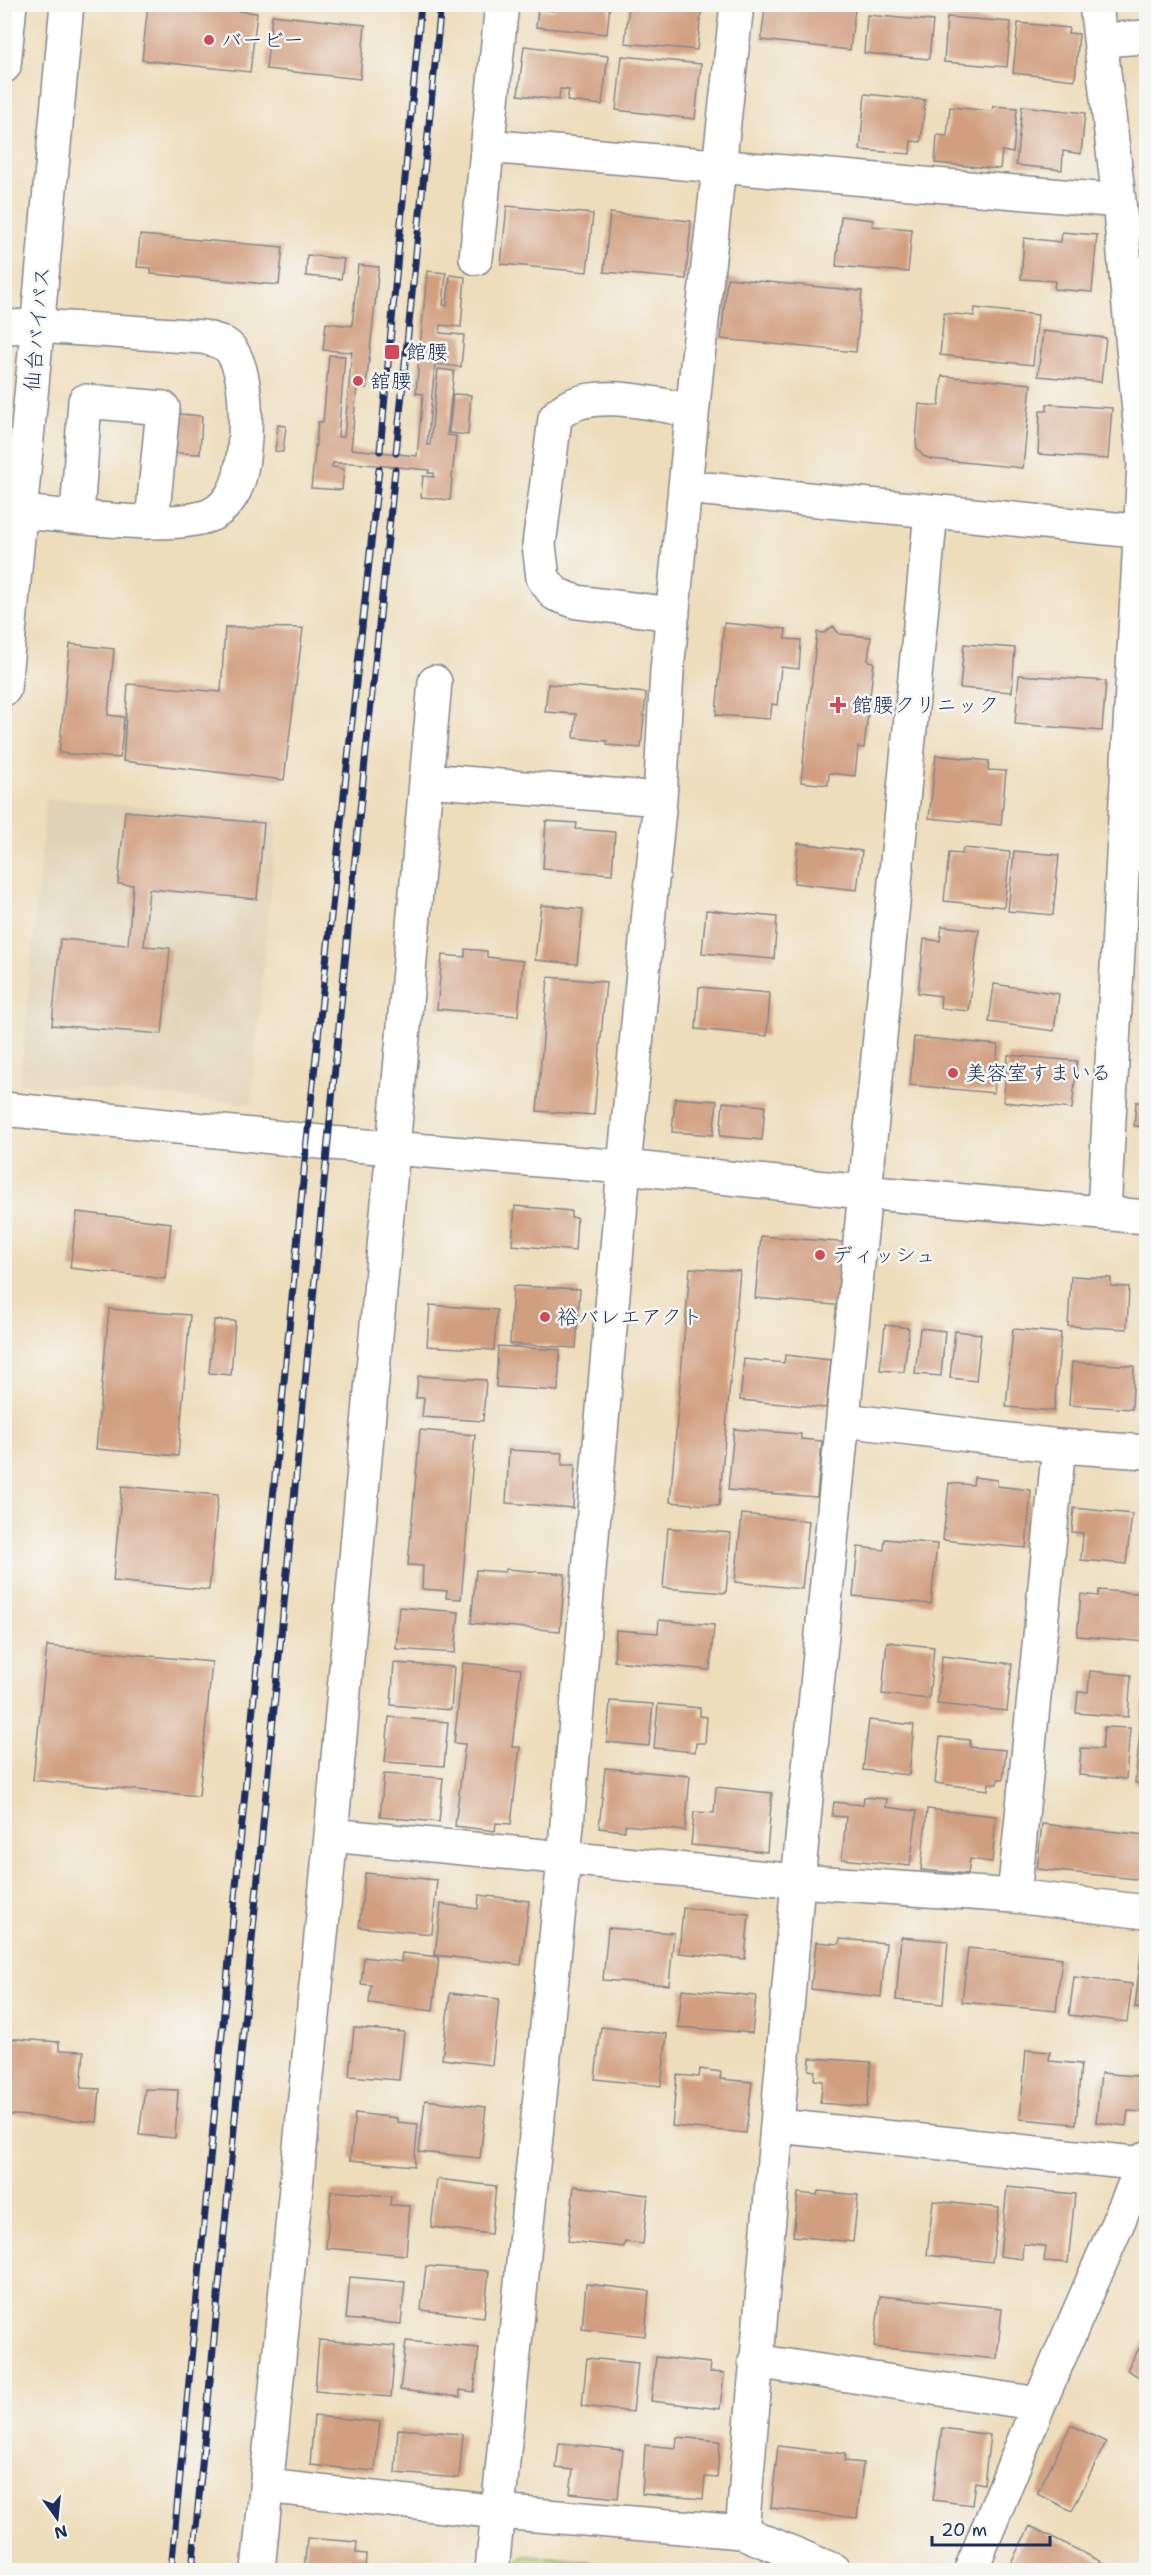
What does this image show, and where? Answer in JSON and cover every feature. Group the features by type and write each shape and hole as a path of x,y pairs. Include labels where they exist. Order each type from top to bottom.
{"main road":[{"path":"4,66 10,4"},
{"name":"仙台バイパス","path":"4,689 13,511 38,326 68,4"},
{"path":"476,258 502,4"},
{"path":"492,2571 564,1859 624,1167 660,799 673,614 692,411 738,4"},
{"path":"1096,4 1119,201 1144,464 1138,743 1104,1212"},
{"path":"1100,40 1146,38"},
{"path":"487,146 1119,201"},
{"path":"4,327 38,326 203,337 223,342 231,349 241,368 246,409 240,475 231,497 216,512 200,520 152,522 13,511"},
{"path":"673,614 577,602 555,594 543,578 539,545 555,418 559,411 590,399 638,401 692,411"},
{"path":"76,516 85,401 162,408 152,522"},
{"path":"685,487 1144,532"},
{"path":"742,2532 798,1881 930,512"},
{"path":"258,2571 331,1835 435,682"},
{"path":"426,780 660,799"},
{"path":"4,1109 330,1143 393,1146 1146,1217"},
{"path":"844,1420 1059,1446 1146,1452"},
{"path":"1014,1896 1059,1446"},
{"path":"331,1835 798,1881 1014,1896 1146,1912"},
{"path":"778,2126 1145,2161 1039,2404 971,2571"},
{"path":"756,2361 1039,2404"},
{"path":"266,2486 498,2512 742,2532 833,2571"}],"shaded area":[{"path":"46,798 277,819 251,1104 20,1083"}],"green space":[{"path":"524,2555 653,2570 505,2570"}],"building":[{"path":"148,4 173,4 257,13 250,72 142,60"},
{"path":"555,4 610,4 607,34 536,27 538,9 554,11"},
{"path":"629,4 702,4 697,50 625,43"},
{"path":"792,4 832,4 832,7 855,10 850,50 761,40 765,8 792,11"},
{"path":"272,15 365,25 360,79 266,69"},
{"path":"867,15 933,21 929,59 864,53"},
{"path":"947,17 1011,22 1007,67 944,62"},
{"path":"1018,23 1069,28 1068,33 1079,34 1075,80 1013,73"},
{"path":"524,46 608,56 602,105 567,101 569,90 560,89 559,100 518,95"},
{"path":"622,56 701,64 695,119 616,110"},
{"path":"865,94 925,100 921,142 911,141 910,154 860,150"},
{"path":"993,106 1017,108 1013,153 1002,151 1000,169 935,163 937,135 947,136 950,107 992,111"},
{"path":"1022,106 1085,113 1081,154 1063,151 1062,170 1016,165"},
{"path":"507,206 593,214 587,272 501,264"},
{"path":"610,213 691,221 686,279 604,272"},
{"path":"841,216 873,220 872,226 912,229 908,272 836,266"},
{"path":"1062,232 1097,235 1092,292 1054,289 1055,281 1021,279 1024,238 1061,242"},
{"path":"140,235 283,247 279,285 151,274 151,268 137,267"},
{"path":"307,255 344,259 341,279 306,276"},
{"name":"舘腰","path":"358,265 379,267 366,388 357,387 351,449 417,456 423,394 416,393 427,271 446,273 443,305 447,306 450,275 465,277 461,327 441,325 440,333 464,335 461,367 435,364 427,445 430,445 438,369 454,371 447,435 456,436 450,500 421,497 423,476 434,477 434,473 428,473 429,470 353,463 333,463 332,467 344,469 342,490 311,488 318,422 323,422 329,355 345,356 338,437 344,437 352,352 323,350 326,323 352,326"},
{"path":"727,278 862,291 856,352 721,339"},
{"path":"975,308 1038,315 1033,365 940,355 944,313 974,316"},
{"path":"1043,331 1106,338 1101,382 1038,376"},
{"path":"942,376 1031,384 1023,468 931,459 923,456 917,448 916,440 919,404 939,406"},
{"path":"453,394 471,395 468,435 449,433"},
{"path":"1047,404 1112,408 1108,459 1038,454 1040,411 1047,411"},
{"path":"178,414 202,416 200,454 176,453"},
{"path":"278,425 286,426 283,452 275,451"},
{"path":"724,623 786,629 785,639 801,640 799,669 781,667 777,705 772,704 770,719 716,715"},
{"path":"833,626 839,634 871,637 868,661 874,662 864,748 858,747 855,776 829,773 828,785 801,782 817,632 824,633"},
{"path":"225,627 303,628 284,780 123,761 128,684 221,692"},
{"path":"70,644 114,649 108,715 124,717 120,758 59,753"},
{"path":"964,644 1015,648 1012,692 960,688"},
{"path":"1019,675 1106,681 1102,731 1015,724"},
{"path":"548,684 646,693 641,748 607,745 607,741 574,738 576,714 545,712"},
{"path":"936,755 989,761 988,770 1006,771 1001,825 929,818"},
{"path":"125,811 264,823 257,899 149,889 144,946 170,948 162,1034 52,1025 60,939 128,945 133,885 118,884"},
{"path":"546,821 577,823 576,829 615,832 612,874 543,869"},
{"path":"798,843 862,851 857,890 794,883"},
{"path":"963,848 1010,852 1004,907 944,901 949,853 962,854"},
{"path":"1014,851 1059,855 1053,915 1008,911"},
{"path":"541,905 583,909 577,964 535,960"},
{"path":"706,910 777,917 774,959 702,953"},
{"path":"942,926 979,930 969,1011 940,1008 941,996 918,993 924,939 940,941"},
{"path":"465,949 487,951 487,957 523,961 518,1016 437,1009 442,955 465,957"},
{"path":"548,977 606,982 594,1115 537,1111"},
{"path":"994,984 1059,994 1054,1031 989,1022"},
{"path":"699,987 770,993 767,1036 696,1029"},
{"path":"914,1037 998,1045 994,1093 910,1085"},
{"path":"1008,1055 1077,1061 1072,1109 1003,1102"},
{"path":"675,1098 717,1101 713,1135 672,1132"},
{"path":"723,1102 765,1106 762,1140 720,1136"},
{"path":"1136,1102 1146,1103 1146,1127 1134,1126"},
{"path":"515,1206 571,1211 571,1217 577,1218 575,1251 512,1245"},
{"path":"77,1212 171,1223 165,1279 70,1268"},
{"path":"761,1236 851,1243 846,1306 755,1298"},
{"path":"690,1268 740,1271 719,1506 670,1502"},
{"path":"1071,1276 1111,1278 1111,1286 1129,1287 1127,1329 1068,1326"},
{"name":"裕バレエアクト","path":"513,1286 580,1289 576,1348 510,1344"},
{"path":"430,1305 497,1310 494,1350 427,1346"},
{"path":"109,1309 190,1315 178,1456 96,1449"},
{"path":"214,1320 235,1321 231,1375 209,1373"},
{"path":"885,1325 909,1328 904,1372 880,1370"},
{"path":"920,1328 945,1331 941,1376 915,1374"},
{"path":"1013,1329 1061,1333 1054,1411 1006,1407"},
{"path":"955,1331 981,1334 976,1381 950,1378"},
{"path":"498,1346 560,1350 558,1391 496,1387"},
{"path":"785,1355 831,1360 826,1408 740,1400 744,1359 784,1363"},
{"path":"1072,1362 1134,1366 1132,1409 1069,1405"},
{"path":"418,1376 486,1380 483,1421 422,1417 424,1398 416,1398"},
{"path":"734,1429 801,1434 801,1439 822,1441 817,1497 728,1490"},
{"path":"420,1430 475,1435 461,1599 446,1598 447,1591 422,1589 423,1566 408,1565"},
{"path":"509,1450 563,1453 562,1465 575,1465 573,1508 506,1503"},
{"path":"974,1477 997,1480 997,1486 1031,1490 1026,1548 943,1540 949,1483 973,1485"},
{"path":"122,1486 218,1495 209,1590 113,1581"},
{"path":"1074,1508 1132,1514 1126,1564 1081,1560 1083,1533 1072,1532"},
{"path":"742,1514 809,1521 802,1589 735,1582"},
{"path":"668,1528 731,1533 726,1593 663,1588"},
{"path":"885,1539 937,1544 931,1604 853,1596 858,1547 884,1550"},
{"path":"506,1569 565,1574 560,1631 471,1623 476,1570 505,1572"},
{"path":"1099,1590 1146,1594 1146,1642 1077,1636 1081,1594 1098,1596"},
{"path":"399,1607 459,1612 455,1653 396,1649"},
{"path":"659,1620 714,1625 710,1670 614,1661 616,1630 658,1633"},
{"path":"887,1642 934,1647 929,1699 882,1694"},
{"path":"47,1646 212,1662 199,1796 33,1780"},
{"path":"942,1656 1012,1664 1007,1711 937,1704"},
{"path":"394,1663 454,1667 451,1710 391,1705"},
{"path":"463,1663 521,1669 512,1747 520,1747 511,1824 496,1823 495,1831 455,1826 465,1744 454,1743"},
{"path":"1090,1671 1131,1675 1128,1717 1076,1713 1078,1692 1088,1692"},
{"path":"1146,1683 1146,1784 1135,1783"},
{"path":"610,1701 653,1704 649,1746 607,1742"},
{"path":"658,1704 700,1708 700,1716 707,1717 705,1743 696,1743 695,1752 654,1748"},
{"path":"389,1717 448,1722 444,1766 385,1762"},
{"path":"869,1720 914,1725 909,1775 863,1770"},
{"path":"1104,1727 1130,1728 1126,1779 1079,1775 1081,1748 1102,1749"},
{"path":"940,1737 970,1740 970,1747 1006,1750 1003,1779 998,1779 997,1784 989,1783 988,1790 935,1783"},
{"path":"605,1768 690,1776 685,1831 625,1825 625,1831 599,1828"},
{"path":"384,1774 443,1778 439,1822 380,1817"},
{"path":"716,1787 772,1793 767,1852 691,1845 694,1812 714,1813"},
{"path":"864,1797 887,1799 886,1807 917,1811 910,1866 842,1859 846,1817 832,1816 834,1802 863,1805"},
{"path":"927,1809 996,1816 992,1862 970,1859 968,1874 921,1870"},
{"path":"1042,1824 1146,1835 1146,1880 1037,1869"},
{"path":"365,1873 437,1880 432,1934 359,1927"},
{"path":"479,1895 529,1901 521,1965 435,1955 441,1904 478,1909"},
{"path":"683,1908 749,1914 745,1959 679,1953"},
{"path":"608,1928 674,1933 669,1985 603,1980"},
{"path":"901,1937 948,1941 943,2004 896,2000"},
{"path":"840,1939 886,1943 881,1997 811,1989 816,1942 839,1944"},
{"path":"1142,1944 1146,1944 1146,2009 1135,2008"},
{"path":"968,1948 1062,1958 1056,2011 962,2002"},
{"path":"402,1953 439,1957 433,2011 369,2003 371,1985 361,1984 364,1957 401,1962"},
{"path":"1074,1977 1132,1984 1127,2022 1069,2015"},
{"path":"682,1989 756,1996 752,2033 678,2027"},
{"path":"450,1993 499,1999 492,2065 442,2059"},
{"path":"601,2027 667,2034 661,2086 595,2079"},
{"path":"354,2028 404,2032 399,2080 349,2076"},
{"path":"4,2038 59,2042 59,2050 84,2051 81,2088 100,2089 97,2122 4,2114"},
{"path":"1026,2050 1050,2052 1049,2061 1081,2064 1076,2124 1020,2119"},
{"path":"810,2058 871,2062 867,2107 820,2103 823,2081 814,2080 815,2071 809,2070"},
{"path":"700,2069 721,2072 720,2079 752,2082 746,2133 672,2126 677,2075 699,2077"},
{"path":"1101,2073 1146,2077 1146,2112 1128,2111 1126,2126 1096,2122"},
{"path":"145,2089 178,2090 175,2138 139,2135"},
{"path":"425,2100 486,2107 480,2158 419,2152"},
{"path":"355,2113 397,2118 397,2122 418,2124 414,2166 350,2160"},
{"path":"437,2179 496,2186 491,2234 431,2227"},
{"path":"574,2186 648,2195 643,2244 625,2242 624,2247 568,2241"},
{"path":"1007,2187 1075,2194 1068,2263 1044,2261 1046,2246 1023,2244 1022,2259 1000,2256"},
{"path":"331,2191 391,2196 390,2205 410,2206 406,2255 326,2248"},
{"path":"818,2191 858,2195 853,2242 793,2236 798,2193 817,2195"},
{"path":"933,2201 999,2208 992,2262 927,2255"},
{"path":"426,2266 489,2271 484,2317 421,2310"},
{"path":"350,2277 405,2282 401,2324 346,2319"},
{"path":"586,2284 649,2291 645,2336 582,2329"},
{"path":"880,2296 1002,2308 997,2359 874,2347"},
{"path":"1146,2336 1146,2381 1127,2370"},
{"path":"319,2340 395,2346 391,2397 315,2391"},
{"path":"406,2341 479,2348 474,2392 460,2390 460,2397 400,2390"},
{"path":"656,2357 710,2363 709,2372 724,2373 720,2409 651,2401"},
{"path":"587,2358 638,2363 633,2412 582,2406"},
{"path":"314,2416 380,2422 375,2471 310,2465"},
{"path":"1071,2425 1106,2442 1072,2511 1037,2494"},
{"path":"942,2428 990,2435 984,2484 975,2482 972,2505 933,2500"},
{"path":"398,2429 463,2434 459,2478 395,2473"},
{"path":"677,2437 720,2441 717,2478 705,2477 703,2499 642,2494 645,2445 676,2448"},
{"path":"559,2443 623,2450 618,2498 570,2493 573,2470 556,2468"},
{"path":"778,2446 845,2454 844,2461 863,2463 857,2518 771,2508"},
{"path":"1030,2526 1118,2570 1007,2570"},
{"path":"307,2538 357,2542 356,2553 366,2554 365,2570 304,2570"}],"railway":[{"path":"380,451 421,4"},
{"path":"396,453 441,4"},
{"path":"171,2570 307,1140 379,469"},
{"path":"192,2570 354,868 395,470"}],"place":[{"name":"バービー","path":"209,40"},
{"name":"館腰","path":"392,352"},
{"name":"舘腰","path":"358,381"},
{"name":"館腰クリニック","path":"838,705"},
{"name":"美容室すまいる","path":"953,1073"},
{"name":"ディッシュ","path":"820,1255"},
{"name":"裕バレエアクト","path":"545,1317"}]}
